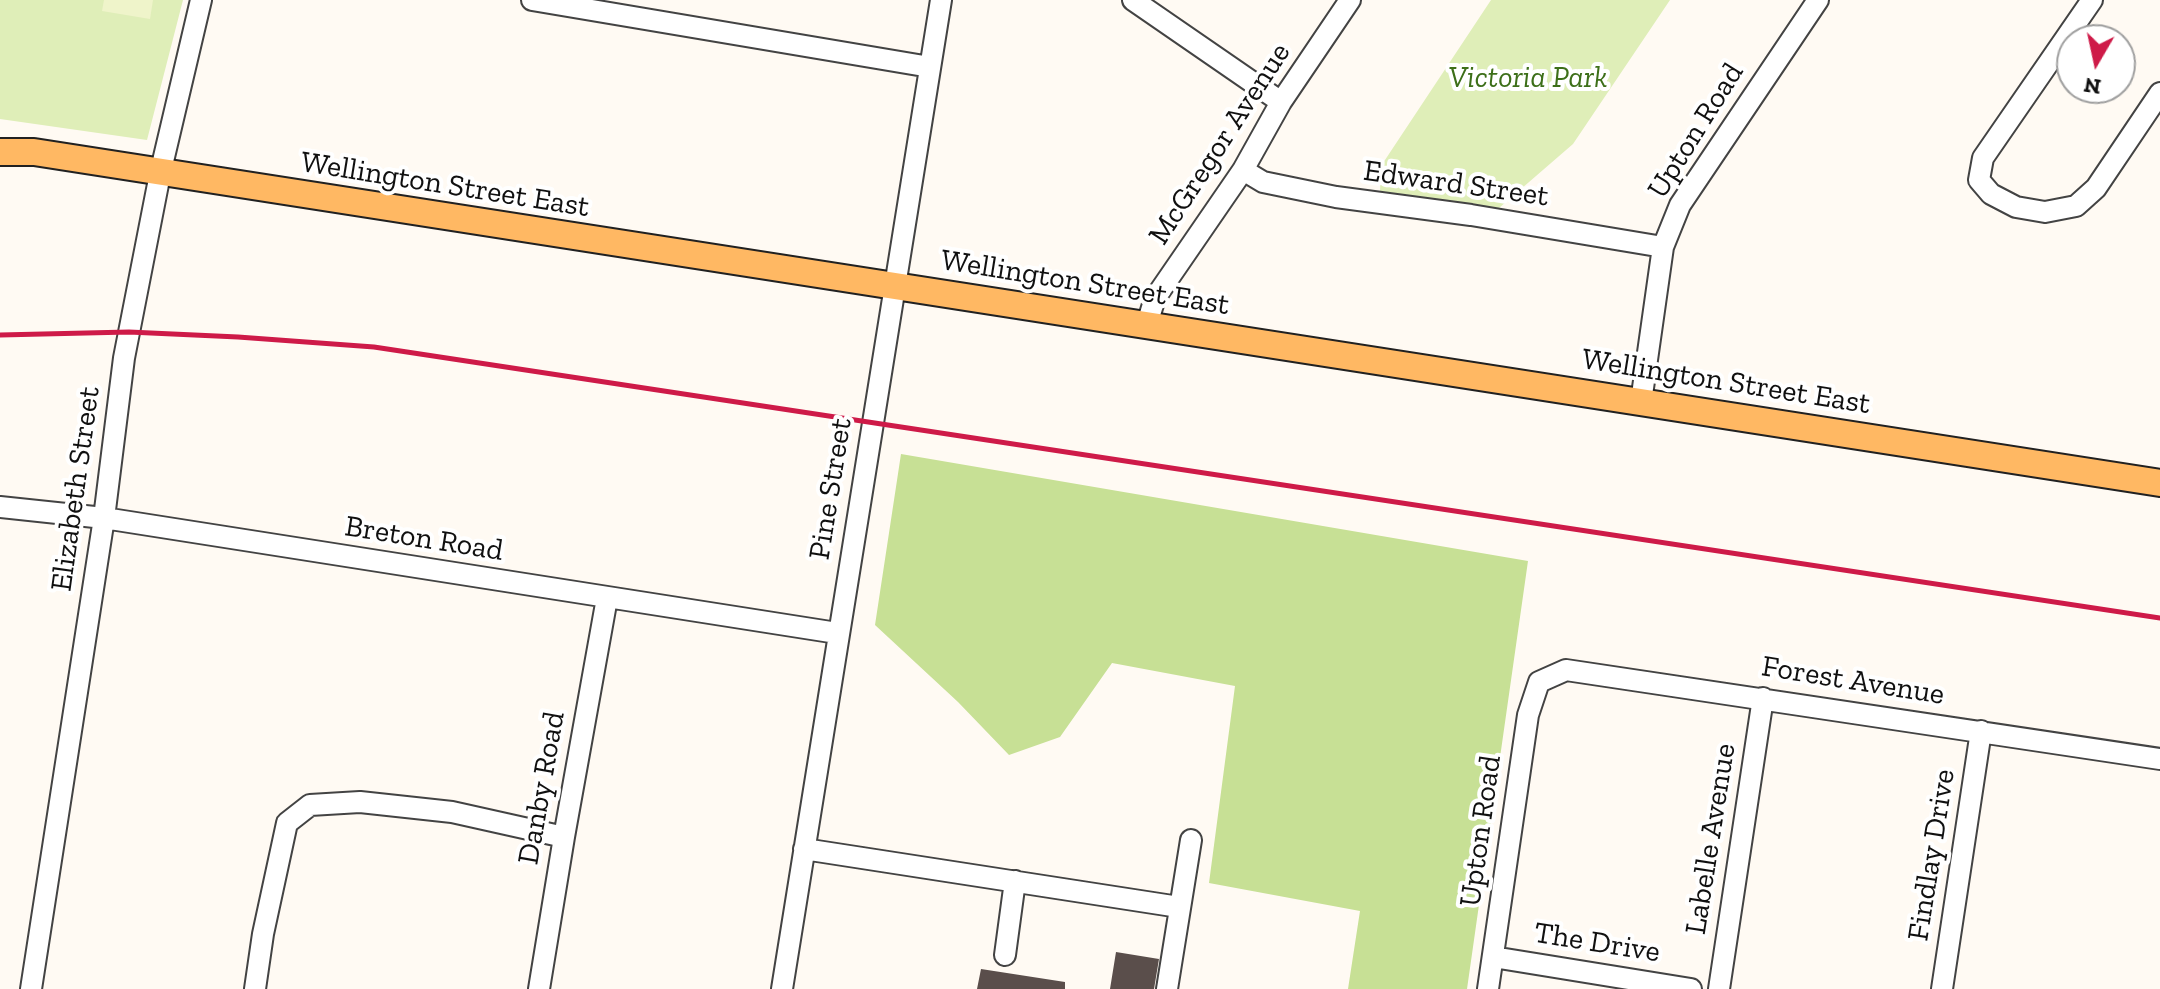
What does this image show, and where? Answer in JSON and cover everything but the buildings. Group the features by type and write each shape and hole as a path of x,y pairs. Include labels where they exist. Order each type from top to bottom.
{"main road":[{"path":"0,136 37,142 58,156"},
{"name":"Wellington Street East","path":"0,152 34,152 160,174 2159,481"}],"street":[{"name":"Elizabeth Street","path":"31,989 104,518 124,358 160,174 201,0"},
{"path":"532,0 930,67"},
{"name":"Pine Street","path":"782,989 941,0"},
{"path":"1133,0 1281,102"},
{"name":"McGregor Avenue","path":"1147,324 1155,298 1243,170 1281,102 1350,0"},
{"name":"Upton Road","path":"1641,402 1663,247 1680,205 1818,0"},
{"path":"2092,0 1983,158 1979,180 1991,194 2016,207 2045,212 2076,206 2096,188 2160,93"},
{"name":"Edward Street","path":"1243,170 1263,182 1336,197 1471,215 1663,247"},
{"name":"Breton Road","path":"0,507 104,518 837,633"},
{"name":"Danby Road","path":"539,989 607,598"},
{"name":"Forest Avenue","path":"1539,682 1566,670 2160,759"},
{"name":"Upton Road","path":"1488,989 1528,715 1539,682"},
{"name":"Labelle Avenue","path":"1719,989 1763,698"},
{"name":"Findlay Drive","path":"1942,989 1981,731"},
{"path":"255,989 263,934 287,823 310,805 360,802 452,812 564,837"},
{"path":"1167,989 1191,840"},
{"path":"804,849 1179,907"},
{"path":"1005,955 1015,881"},
{"name":"The Drive","path":"1493,957 1691,989"}],"green space":[{"path":"0,0 183,0 147,140 0,119"},
{"path":"104,0 153,0 150,19 102,11"},
{"name":"Victoria Park","path":"1491,0 1670,0 1573,144 1499,208 1380,191 1381,166"},
{"path":"901,454 1528,561 1467,989 1348,989 1360,911 1209,883 1235,686 1112,663 1060,737 1009,755 958,702 875,625"}],"railway":[{"path":"0,335 129,332 374,347 2160,618"}]}
